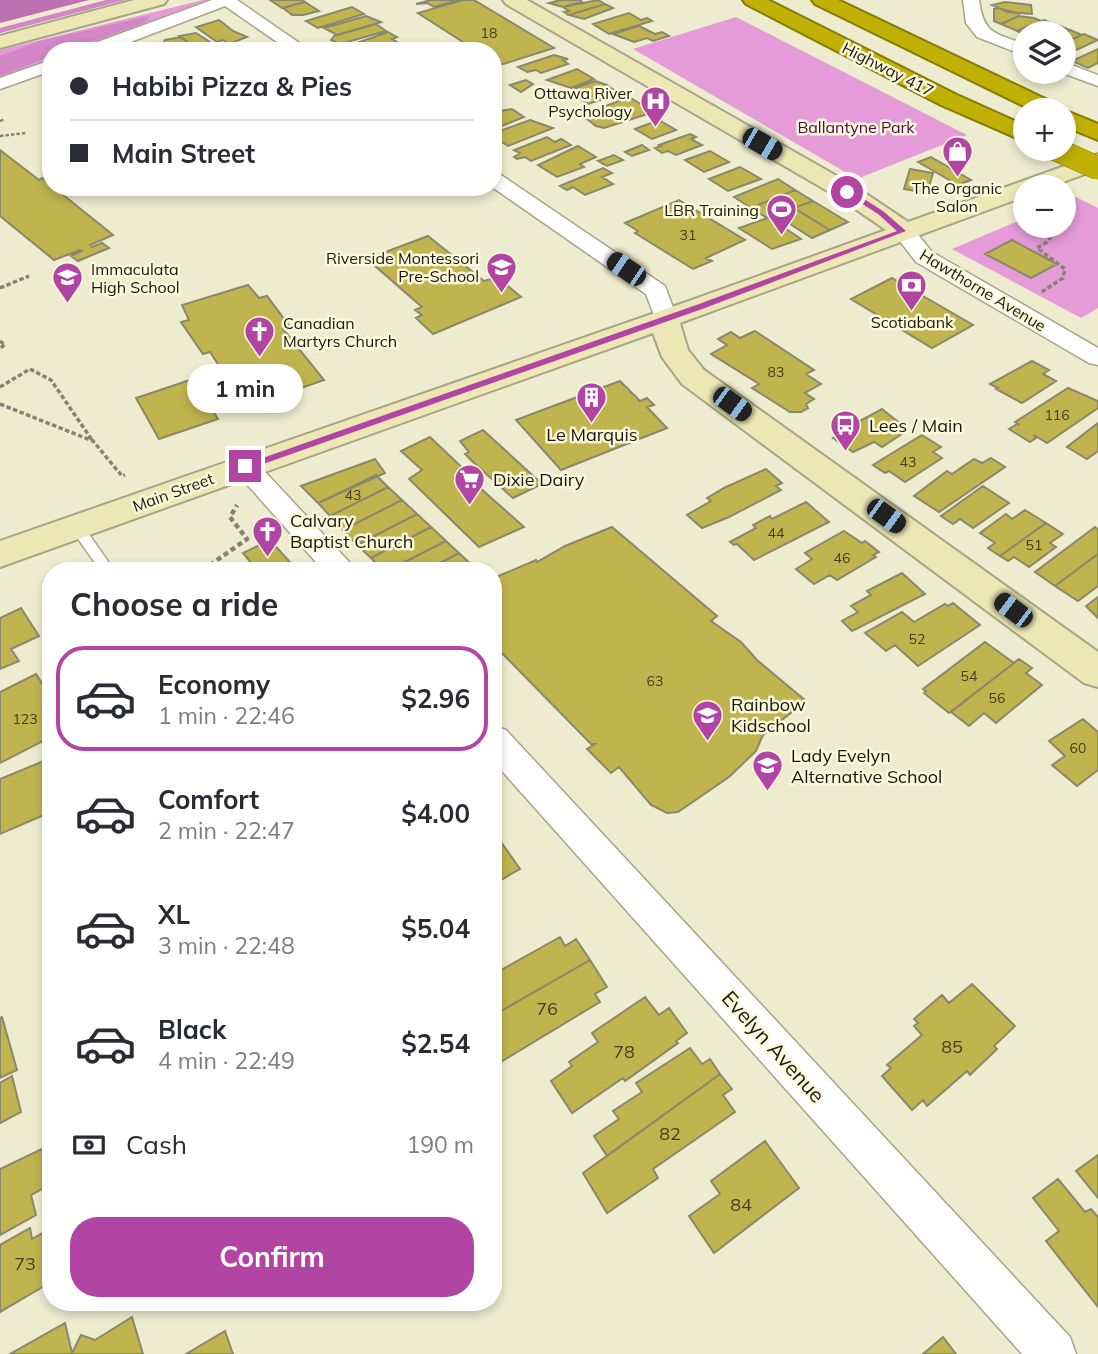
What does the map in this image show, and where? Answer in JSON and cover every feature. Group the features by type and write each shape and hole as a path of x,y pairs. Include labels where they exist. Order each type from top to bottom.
{"highway":[{"name":"Highway 417","path":"753,0 949,100 1013,129"},
{"path":"822,0 1025,98"},
{"path":"1076,123 1096,132"},
{"path":"1076,158 1098,168"}],"main road":[{"path":"0,42 157,0"},
{"path":"75,22 183,0"},
{"name":"Hawthorne Avenue","path":"513,0 847,192 881,213 902,231"},
{"name":"Main Street","path":"0,554 1098,161"},
{"path":"665,318 670,348 677,361 693,377 1098,672"}],"street":[{"path":"114,42 226,0 289,42"},
{"path":"971,0 974,23 983,33 1013,46"},
{"path":"0,84 42,68"},
{"path":"1076,72 1098,81"},
{"path":"502,184 657,290 665,318"},
{"name":"Hawthorne Avenue","path":"902,231 924,257 1098,358"},
{"path":"245,466 333,562"},
{"name":"Evelyn Avenue","path":"502,749 1053,1354"}],"lane":[{"path":"76,526 101,562"}],"path":[{"path":"0,121 5,119"},
{"path":"0,136 26,133"},
{"path":"1031,298 1063,278 1065,270 1056,260 1037,248 1050,238"},
{"path":"0,288 29,276"},
{"path":"0,341 5,345 0,348"},
{"path":"0,387 30,369 51,380 93,441 122,476 134,472"},
{"path":"0,404 93,441"},
{"path":"214,562 247,539 230,517 237,504"}],"green space":[{"path":"203,0 215,0 101,42 42,42 42,63 0,79 0,50"},
{"name":"Ballantyne Park","path":"736,17 967,135 857,179 633,49"},
{"path":"1076,197 1098,208 1098,308 1081,318 952,249 1013,223 1013,238 1076,238"}],"shaded area":[{"path":"0,0 89,0 0,23"},
{"path":"106,0 125,0 0,33 0,28"},
{"path":"149,16 146,22 91,42 42,42 42,60 0,76 0,56 40,41"}],"building":[{"path":"270,0 302,0 305,2 282,8"},
{"path":"431,0 459,0 434,7 427,3 416,4"},
{"path":"463,0 474,0 554,48 502,64 502,42 463,42 418,13"},
{"path":"561,0 582,2 563,7 549,3"},
{"path":"598,0 605,4 569,15 564,12 569,11 563,7"},
{"path":"305,2 319,11 292,15 283,8"},
{"path":"1005,2 1031,5 1032,14 1007,12 992,5"},
{"path":"605,4 613,8 584,19 569,15"},
{"path":"352,7 364,14 318,28 306,21"},
{"path":"994,9 1018,13 1019,16 1001,24 994,21"},
{"path":"629,13 641,20 647,18 652,21 609,34 593,24"},
{"path":"366,16 381,22 337,35 324,28"},
{"path":"1019,16 1041,21 1013,21 1013,29 1001,24"},
{"path":"219,20 233,31 247,37 234,42 217,42 196,27"},
{"path":"376,24 386,31 347,42 331,40 334,36"},
{"path":"639,26 655,34 662,32 669,36 653,41 647,38 634,42 613,34"},
{"path":"388,32 397,37 392,39 397,42 359,42"},
{"path":"196,33 210,42 187,42 179,36"},
{"path":"1084,34 1098,40 1076,50 1076,38"},
{"path":"181,37 188,42 164,42"},
{"path":"1098,49 1098,63 1088,68 1076,63 1076,59"},
{"path":"554,55 568,59 563,60 568,64 541,73 536,70 527,72 518,67"},
{"path":"577,69 594,79 571,88 547,80"},
{"path":"526,80 533,84 521,92 510,85"},
{"path":"595,81 607,85 619,94 588,104 575,96 581,94 573,89"},
{"path":"629,97 654,112 604,128 596,126 582,115"},
{"path":"512,109 524,117 502,126 502,111"},
{"path":"530,120 553,128 508,146 502,142 502,130"},
{"name":"Ottawa River Psychology","path":"659,120 676,130 652,139 635,129"},
{"path":"690,134 696,137 691,139 702,145 676,155 668,151 662,153 655,148 661,146 659,145"},
{"path":"547,137 555,142 561,139 571,145 531,161 525,157 514,157 520,153 514,150"},
{"path":"642,145 649,150 632,156 625,152"},
{"path":"578,146 596,157 580,164 584,167 557,177 538,165"},
{"path":"0,150 39,180 42,178 42,196 64,196 113,235 90,245 92,247 102,243 109,248 78,261 71,256 82,251 80,250 54,260 0,216"},
{"path":"710,151 729,162 704,172 685,160"},
{"path":"614,155 623,160 607,166 598,161"},
{"path":"931,157 971,180 958,185 918,162"},
{"path":"740,167 761,179 728,191 709,179"},
{"path":"603,168 612,173 602,177 613,184 585,195 573,187 567,190 560,186"},
{"path":"910,169 933,173 927,193 904,189"},
{"path":"778,179 795,190 751,208 734,197"},
{"path":"795,190 813,201 767,218 751,208"},
{"path":"679,200 745,240 706,258 712,261 693,269 635,233 638,231 625,223"},
{"path":"813,201 848,222 830,230 794,208"},
{"path":"794,208 830,230 812,238 776,215"},
{"path":"776,215 787,222 780,225 801,239 772,249 739,228"},
{"path":"428,236 484,281 491,279 498,284 503,282 521,297 433,334 416,318 422,315 415,310 422,307 367,259"},
{"path":"1012,240 1057,264 1031,278 985,254"},
{"name":"Scotiabank","path":"892,278 973,325 932,348 851,299"},
{"name":"Canadian Martyrs Church","path":"248,285 259,298 267,296 290,327 283,329 324,380 244,408 237,398 210,407 218,419 159,439 136,398 190,380 201,394 231,384 210,352 203,354 181,322 189,320 182,305"},
{"path":"755,331 814,370 806,374 821,384 805,393 814,399 806,404 808,408 801,412 790,412 752,388 759,384 711,354 727,345 718,339 731,332 740,338"},
{"path":"1032,361 1049,370 1043,374 1056,381 1022,403 990,384"},
{"name":"Le Marquis","path":"620,381 640,401 647,398 654,405 647,407 667,428 561,470 516,420"},
{"path":"1068,388 1098,401 1098,408 1047,443 1034,435 1036,438 1030,442 1009,429 1020,425 1015,422"},
{"path":"882,409 908,430 882,447 874,442 853,452 833,438 836,434"},
{"path":"1098,423 1098,451 1087,459 1067,447"},
{"path":"483,430 542,484 513,498 474,463 465,454 469,452 460,441"},
{"path":"922,435 941,447 933,452 942,458 905,482 889,471 885,473 873,465"},
{"name":"Dixie Dairy","path":"430,437 473,478 470,479 524,527 479,547 409,479 422,470 401,451"},
{"path":"991,458 1005,467 939,512 914,496 947,471 952,474 974,459 982,463"},
{"path":"375,459 385,473 318,503 301,486"},
{"path":"766,469 782,483 776,486 781,490 702,528 687,515 711,501 707,498 724,488"},
{"path":"376,475 388,487 330,516 318,503"},
{"path":"983,486 1009,503 973,528 960,519 953,524 941,516"},
{"path":"388,487 402,500 343,530 330,516"},
{"path":"402,500 417,514 357,545 343,530"},
{"path":"806,502 829,522 754,560 737,544 730,542 756,528 753,525 770,516 772,519"},
{"path":"1025,510 1046,523 1000,556 988,548 995,543 980,533 1006,514 1012,519"},
{"path":"417,514 431,527 371,558 357,545"},
{"path":"1046,523 1063,534 1050,543 1056,547 1029,567 1014,557 1008,561 1000,556"},
{"path":"431,527 446,541 405,562 375,562 371,558"},
{"path":"612,527 717,616 711,621 741,642 757,660 806,701 763,735 756,751 729,777 678,812 667,813 651,805 619,767 611,773 587,749 595,744 591,744 502,653 502,575 536,560 537,562 565,546"},
{"path":"1095,527 1098,530 1098,554 1055,586 1035,572"},
{"path":"844,531 862,543 865,541 879,552 873,555 876,557 837,580 830,575 814,584 796,569 812,559 805,553"},
{"name":"Calvary Baptist Church","path":"270,540 290,562 250,562 243,553"},
{"path":"446,541 459,553 442,562 405,562"},
{"path":"459,553 469,562 442,562"},
{"path":"1098,554 1098,586 1078,601 1055,586"},
{"path":"902,573 925,594 852,631 842,621 858,612 851,606 871,595 867,591"},
{"path":"1098,597 1098,618 1086,606"},
{"path":"953,603 980,625 918,666 895,645 886,651 865,633 902,612 914,622 945,604 948,606"},
{"path":"21,608 39,636 11,649 19,661 0,669 0,618"},
{"path":"985,642 1014,663 949,713 924,693 926,691 923,689"},
{"path":"1019,659 1032,668 1026,673 1042,685 996,723 984,713 969,726 951,712"},
{"path":"36,674 42,683 42,742 0,763 0,692"},
{"path":"1083,719 1098,732 1098,770 1077,786 1052,765 1065,756 1049,741"},
{"path":"42,762 42,816 0,834 0,779"},
{"path":"502,843 520,869 502,879"},
{"path":"560,937 565,946 576,939 590,960 502,1010 502,970"},
{"path":"590,960 607,987 595,994 600,1002 502,1061 502,1010"},
{"path":"972,984 1015,1026 994,1046 997,1049 970,1075 967,1071 927,1106 923,1100 912,1110 882,1076 891,1068 887,1065 922,1035 914,1026 918,1023 914,1019 942,995 949,1003"},
{"path":"645,997 659,1015 669,1008 687,1033 676,1041 678,1043 625,1081 623,1078 572,1113 551,1081 572,1066 569,1062 598,1042 592,1033"},
{"path":"2,1017 17,1070 0,1078 0,1018"},
{"path":"690,1048 702,1064 710,1059 720,1074 607,1156 594,1136 619,1119 613,1111 642,1092 636,1083"},
{"path":"720,1074 732,1089 723,1095 735,1112 653,1169 658,1178 607,1213 583,1173"},
{"path":"12,1076 21,1112 0,1123 0,1083"},
{"path":"765,1141 799,1188 714,1253 689,1216 720,1194 711,1181"},
{"path":"42,1149 42,1189 31,1195 36,1215 0,1235 0,1169"},
{"path":"1098,1155 1098,1198 1076,1171"},
{"path":"1058,1179 1085,1212 1091,1209 1098,1217 1098,1307 1046,1241 1059,1231 1033,1198"},
{"path":"30,1228 32,1239 42,1233 42,1287 0,1312 0,1245"},
{"path":"132,1317 143,1354 10,1354 65,1323 72,1353 81,1335 95,1340"},
{"path":"225,1331 233,1354 186,1354"},
{"path":"943,1337 956,1354 923,1354"}],"place":[{"name":"Ottawa River Psychology","path":"655,129"},
{"name":"The Organic Salon","path":"957,178"},
{"name":"LBR Training","path":"782,237"},
{"name":"Riverside Montessori Pre-School","path":"502,294"},
{"name":"Immaculata High School","path":"68,305"},
{"name":"Scotiabank","path":"912,312"},
{"name":"Canadian Martyrs Church","path":"260,359"},
{"name":"Le Marquis","path":"592,424"},
{"name":"Lees / Main","path":"846,453"},
{"name":"Dixie Dairy","path":"470,507"},
{"name":"Calvary Baptist Church","path":"267,558"},
{"name":"Rainbow Kidschool","path":"708,742"},
{"name":"Lady Evelyn Alternative School","path":"768,793"}],"route":[{"path":"245,466 702,306 902,231 881,213 847,192"}]}
